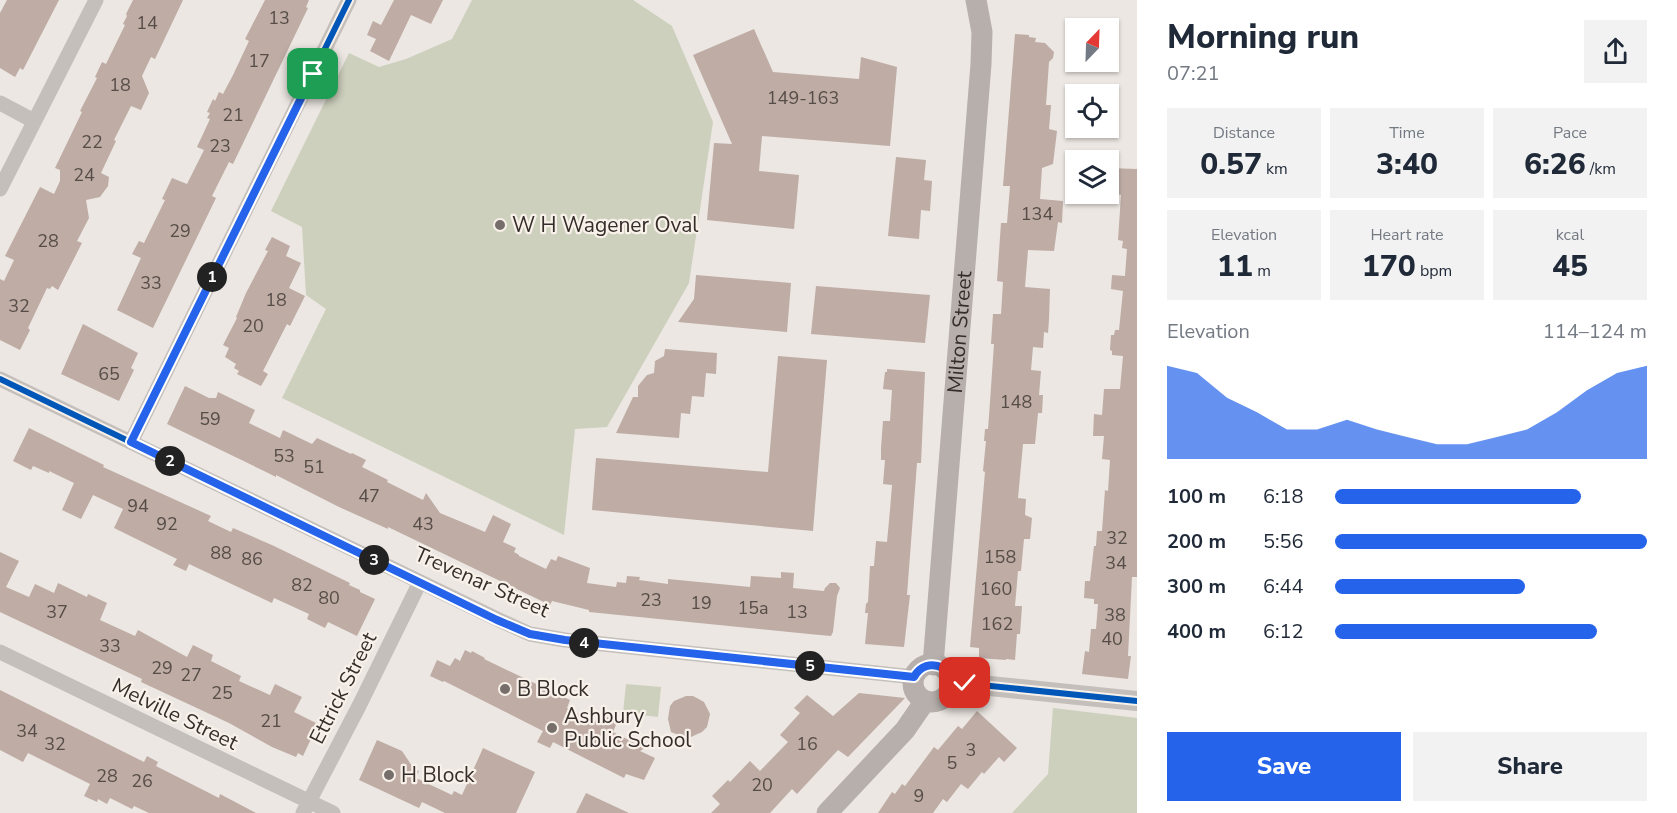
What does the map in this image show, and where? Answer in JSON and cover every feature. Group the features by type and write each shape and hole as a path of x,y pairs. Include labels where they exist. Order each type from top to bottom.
{"main road":[{"name":"Milton Street","path":"933,665 981,64 982,32 976,0"},
{"path":"933,665 943,668 951,682 943,699 925,701 916,694 914,677 921,668 933,665"},
{"path":"828,813 905,730 925,701"}],"street":[{"path":"0,189 96,0"},
{"path":"131,442 349,0"},
{"path":"0,103 34,121"},
{"name":"Trevenar Street","path":"0,379 513,627 548,638 914,677"},
{"name":"Ettrick Street","path":"306,807 420,582"},
{"name":"Melville Street","path":"0,652 306,807 333,813"},
{"path":"951,682 1137,701"}],"green space":[{"path":"472,0 633,0 672,26 713,122 689,283 607,427 575,429 564,535 282,398 326,309 306,295 302,227 271,211 349,53 379,67 406,59 452,39"},
{"path":"626,684 661,687 658,717 623,713"},
{"path":"1053,708 1137,718 1137,813 1012,813 1048,774"}],"building":[{"path":"7,0 59,0 23,70 20,68 15,77 0,68 0,13"},
{"path":"133,0 183,0 155,59 151,57 142,76 149,93 141,110 131,106 114,140 116,141 101,173 109,177 108,186 100,197 86,200 89,218 77,241 82,243 58,290 52,286 50,289 47,288 20,350 0,340 0,279 4,281 14,260 5,256 40,187 54,194 60,181 60,170 55,168 82,112 80,111 97,78 95,77 102,62 106,64 125,25 123,24 126,14"},
{"path":"265,0 309,0 306,7 308,8 233,164 229,162 212,196 216,198 153,328 117,310 141,258 132,254 139,241 144,243 165,200 162,199 172,178 187,184 204,150 197,147 210,119 207,118 210,113 207,112 219,92 223,94 233,75 249,41 245,39"},
{"path":"394,0 443,0 431,24 411,15 389,61 370,51 376,39 367,35 373,21 381,25"},
{"path":"754,29 773,72 859,79 861,57 897,67 890,146 762,136 759,171 799,175 794,229 707,220 714,143 732,144 693,55"},
{"path":"1015,34 1036,38 1035,42 1045,43 1054,52 1049,62 1046,105 1051,105 1049,129 1057,131 1053,164 1042,168 1040,199 1063,201 1062,223 1058,222 1054,251 1028,250 1025,287 1050,289 1049,319 1048,333 1044,332 1043,348 1033,347 1031,370 1041,371 1039,395 1043,395 1042,413 1038,413 1035,444 1023,444 1018,498 1026,499 1025,515 1032,518 1030,539 1024,539 1021,571 1018,571 1015,606 1022,606 1020,634 1017,634 1015,660 1006,660 979,658 979,648 970,647 985,472 983,471 986,441 984,441 985,429 988,429 994,344 991,344 993,314 1001,314 1003,282 997,281 1001,223 1007,223 1010,186 1003,186"},
{"path":"896,157 926,160 924,180 932,181 930,211 921,210 919,239 888,236"},
{"path":"1119,168 1137,169 1137,577 1132,577 1128,656 1131,656 1128,679 1082,674 1085,651 1089,652 1091,629 1096,629 1098,604 1094,604 1094,599 1084,598 1085,581 1090,581 1097,531 1102,531 1110,460 1102,459 1104,436 1093,436 1094,414 1102,415 1104,389 1120,389 1123,356 1112,355 1110,350 1111,335 1114,335 1115,330 1119,330 1123,291 1111,289 1112,275 1125,276 1127,249 1122,248 1123,241 1118,240 1121,195 1119,195"},
{"path":"272,237 290,246 286,256 301,263 289,288 305,296 290,326 287,324 263,371 268,374 261,386 237,374 239,371 234,368 236,364 225,357 229,348 223,345 268,251 265,250"},
{"path":"696,275 791,283 787,332 678,322 694,299"},
{"path":"816,286 930,295 925,343 811,334"},
{"path":"83,324 138,353 131,368 134,370 119,401 61,374"},
{"path":"665,349 717,353 716,374 706,373 704,397 692,396 690,414 681,413 679,438 616,433 633,397 638,397 638,386 647,375 654,373 655,361 664,356"},
{"path":"778,356 827,360 813,531 592,510 596,458 768,472"},
{"path":"887,369 925,372 921,463 917,463 907,595 910,595 904,647 865,644 868,613 865,613 868,602 870,566 874,566 876,541 887,542 892,485 883,484 885,460 881,460 883,421 890,421 892,390 883,389"},
{"path":"185,386 209,398 216,398 218,392 255,410 249,423 280,438 283,430 312,444 317,438 352,453 366,460 362,467 388,480 387,482 423,500 426,493 440,513 485,532 493,515 511,524 503,542 516,548 514,552 519,556 546,569 551,559 556,561 558,556 590,568 587,583 616,587 617,582 626,583 627,576 668,584 668,579 750,587 751,576 781,578 781,572 794,573 793,588 824,591 830,583 836,583 840,588 833,632 831,636 809,634 589,612 589,610 552,601 550,605 167,424"},
{"path":"29,428 104,465 103,467 211,516 208,521 231,532 233,528 350,583 349,585 375,599 357,636 328,622 325,628 307,619 309,614 274,598 272,603 189,564 186,571 173,565 177,559 114,528 123,509 93,495 81,519 62,510 74,483 49,471 49,473 33,466 31,470 13,461"},
{"path":"0,552 19,561 6,587 29,597 35,584 54,593 58,583 87,597 88,594 107,603 100,620 135,636 138,630 187,657 193,645 213,655 211,661 241,676 239,681 270,695 275,684 302,697 294,712 318,724 303,756 298,753 296,757 272,747 229,723 141,682 142,679 0,612"},
{"path":"465,650 471,653 472,651 570,700 567,708 595,722 599,713 617,722 613,732 645,748 640,751 655,758 644,780 626,774 624,778 553,742 550,748 537,742 543,731 430,676 437,660 450,666 455,658 460,661"},
{"path":"0,690 144,762 147,756 158,762 156,766 219,798 220,794 256,813 149,813 134,806 132,809 110,798 107,804 84,796 90,784 28,753 23,762 0,750"},
{"path":"859,693 905,698 848,757 838,750 797,794 792,789 770,813 711,813 720,804 712,796 728,780 730,782 750,761 760,771 788,742 780,735 800,713 794,708 807,695 833,716"},
{"path":"693,696 704,702 710,714 707,727 691,737 671,732 668,719 670,706 674,701"},
{"path":"977,711 1017,748 1004,762 999,757 968,789 961,784 947,802 943,799 933,813 878,813 892,792 895,794 902,784 905,786 934,747 938,750 958,726 962,729"},
{"path":"377,740 402,751 414,769 419,771 416,778 452,795 454,791 462,795 483,748 535,772 516,813 445,813 422,802 419,808 359,780"},
{"path":"586,793 629,813 576,813"}],"cycle path":[{"path":"131,442 349,0"},
{"path":"0,379 530,634 565,640 914,677"},
{"path":"951,682 1137,701"}],"place":[{"name":"W H Wagener Oval","path":"500,225"},
{"name":"B Block","path":"505,689"},
{"name":"Ashbury Public School","path":"552,728"},
{"name":"H Block","path":"389,775"}],"route":[{"path":"313,74 131,442 530,634 565,640 914,677 921,668 933,665 943,668 951,682 965,683"}]}
